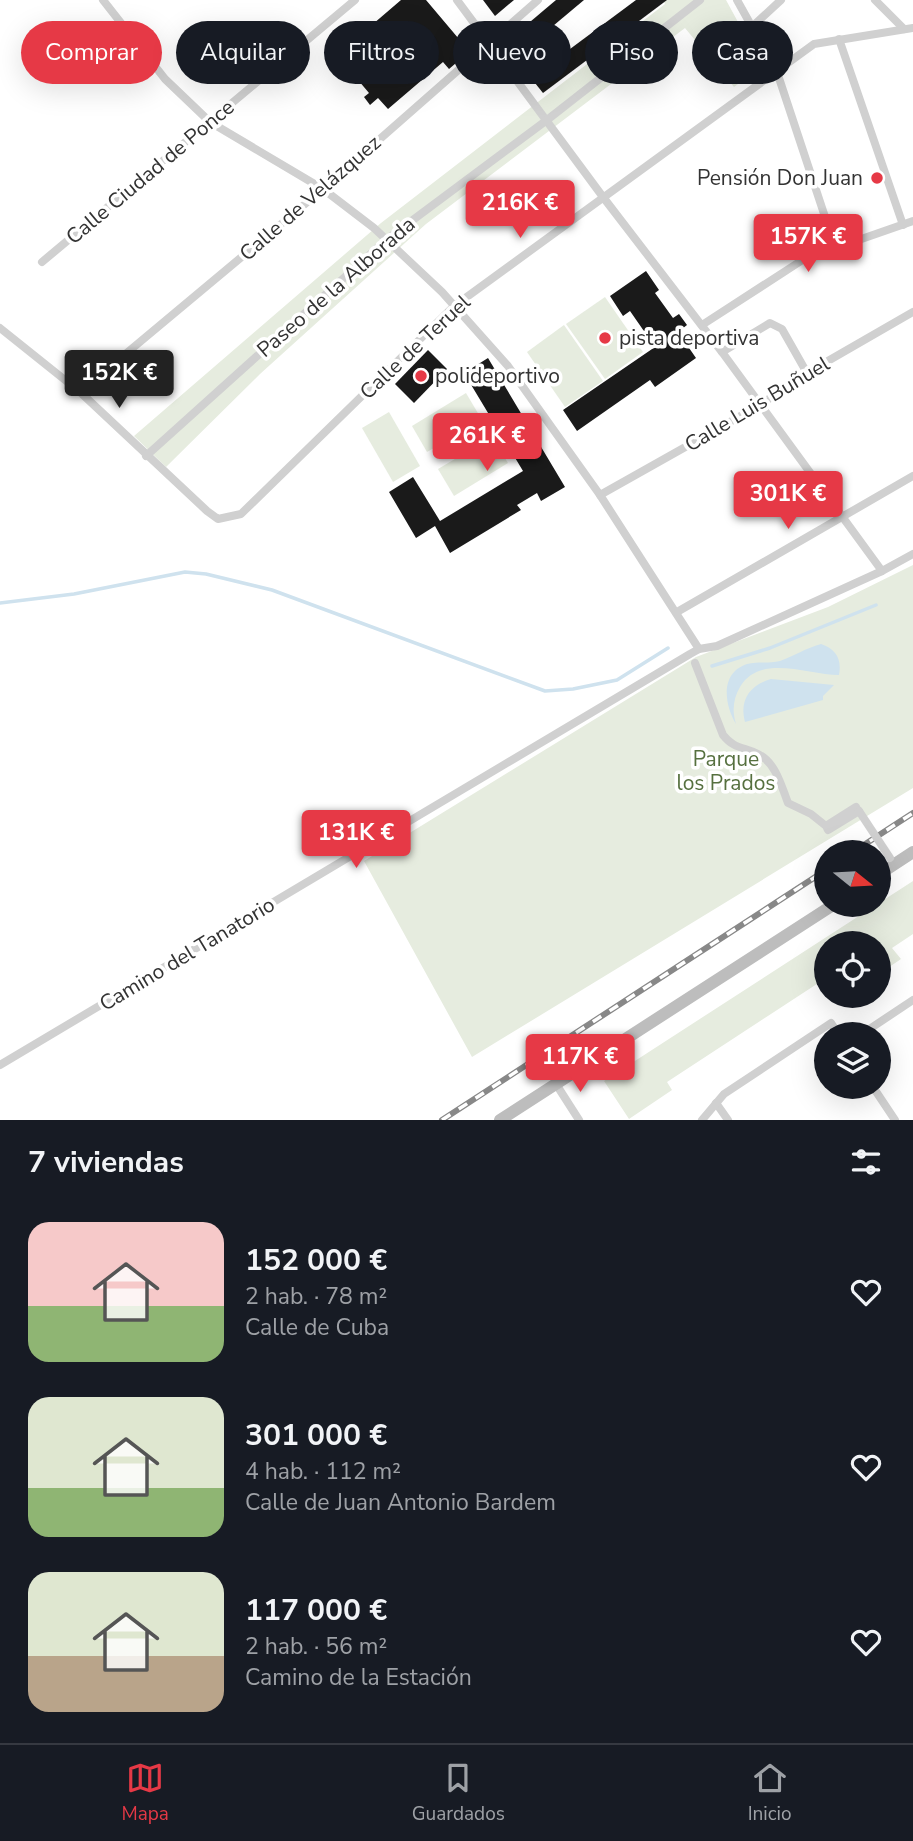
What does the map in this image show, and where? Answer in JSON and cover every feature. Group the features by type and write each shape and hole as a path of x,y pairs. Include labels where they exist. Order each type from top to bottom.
{"street":[{"path":"103,0 165,79 210,121 323,189 386,240 442,292 508,366 600,495 699,649"},
{"name":"Calle Ciudad de Ponce","path":"42,262 355,0"},
{"path":"457,0 473,21"},
{"name":"Calle de Velázquez","path":"514,21 538,0"},
{"name":"Paseo de la Alborada","path":"146,456 386,240 547,120 700,0"},
{"path":"737,0 750,21"},
{"path":"758,21 781,0"},
{"path":"875,0 908,29"},
{"name":"Calle de Teruel","path":"793,60 814,44 908,29"},
{"path":"839,39 903,225"},
{"name":"Calle de Velázquez","path":"80,392 323,189 453,74"},
{"path":"520,84 702,325 882,571"},
{"name":"Calle de Teruel","path":"146,456 218,519 241,514 453,307 760,84"},
{"path":"781,84 835,247"},
{"path":"702,325 804,259 913,221"},
{"name":"Calle Luis Buñuel","path":"600,495 760,405 807,373 913,312"},
{"path":"722,352 771,323 782,329 807,373"},
{"path":"0,328 80,392 146,456"},
{"path":"677,612 913,476"},
{"name":"Camino del Tanatorio","path":"0,1065 699,649 717,646 882,571 913,554"},
{"path":"695,663 723,735 730,744 760,755 773,766 788,803 811,814 826,827 856,807 857,809 828,830 859,811 878,840"},
{"path":"891,866 913,852"},
{"path":"500,1120 814,917"},
{"path":"880,1022 913,1000"},
{"path":"702,1120 724,1094 814,1034"},
{"path":"556,1084 579,1120"},
{"path":"881,1099 895,1120"},
{"path":"716,1104 728,1120"}],"green space":[{"path":"663,0 726,0 737,21 692,21 692,36 685,28 678,33 678,21 643,21 665,4"},
{"path":"585,66 585,84 611,84 426,224 260,374 166,467 134,436 381,223 561,84 571,84 571,76"},
{"name":"pista deportiva","path":"605,297 643,352 605,379 566,324"},
{"name":"pista deportiva","path":"564,325 603,381 565,407 527,352"},
{"path":"466,393 482,420 427,452 412,426"},
{"path":"389,412 420,466 393,482 362,428"},
{"path":"492,437 508,463 454,496 438,469"},
{"name":"Parque los Prados","path":"913,565 913,788 828,840 814,840 814,848 472,1057 364,861 696,657 828,607"},
{"path":"913,881 913,934 892,948 901,959 891,966 891,931 836,931 857,917 891,917 891,895"},
{"path":"814,945 814,986 667,1082 672,1090 629,1119 604,1081"}],"water":[{"path":"821,644 837,655 839,675 785,668 760,671 749,677 740,687 734,705 736,724 729,707 727,690 732,674 738,668 751,663 780,661"},
{"path":"771,679 834,685 823,696 823,700 745,722 744,707 748,694 757,685"}],"building":[{"path":"401,0 426,0 453,32 453,66 449,69 443,62 439,65 439,21 376,21"},
{"path":"483,0 514,0 495,16"},
{"path":"556,0 584,0 559,21 531,21"},
{"path":"636,0 667,0 639,21 608,21"},
{"path":"585,38 585,62 571,72 571,48"},
{"path":"361,84 417,84 388,109 378,98 370,105 364,97 369,93"},
{"path":"536,84 555,84 543,93"},
{"path":"646,271 659,290 655,293 673,318 679,314 687,325 678,332 696,358 655,387 650,380 577,431 563,410 655,347 630,311 623,316 610,296"},
{"name":"polideportivo","path":"428,350 447,369 414,403 395,384"},
{"path":"488,358 565,487 541,501 537,493 517,505 521,510 450,553 435,526 416,538 389,492 413,477 440,521 523,471 464,373"}],"waterway":[{"path":"0,603 74,594 185,572 206,574 272,590 545,691 573,689 617,680 668,648"},
{"path":"712,666 770,648 876,605"}],"railway":[{"path":"871,840 913,813"},
{"path":"442,1120 814,878"}],"place":[{"name":"Pensión Don Juan","path":"877,178"},
{"name":"pista deportiva","path":"605,338"},
{"name":"polideportivo","path":"421,376"}]}
